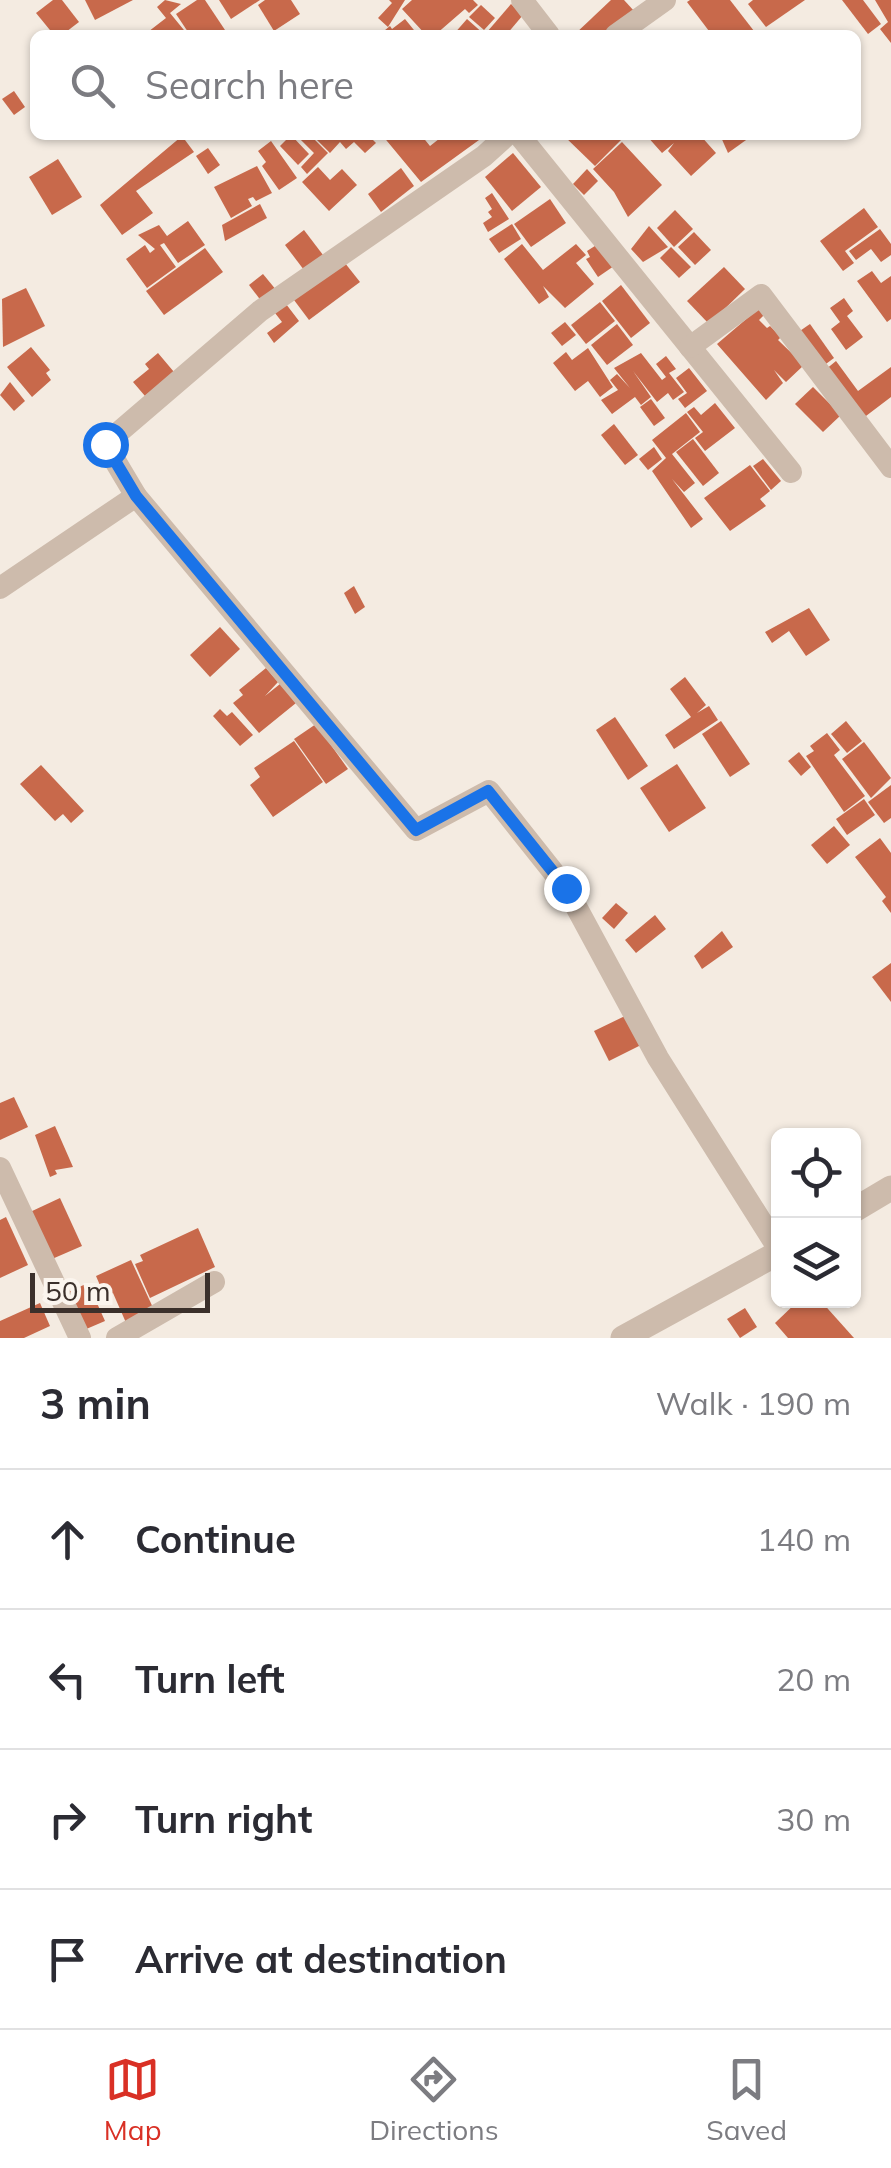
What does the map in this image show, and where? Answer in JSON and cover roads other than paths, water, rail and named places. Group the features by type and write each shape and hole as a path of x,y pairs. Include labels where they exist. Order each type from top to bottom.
{"street":[{"path":"522,0 545,30"},
{"path":"623,30 665,0"},
{"path":"502,140 260,310 105,444 136,496 416,830 488,791 566,888 658,1058 771,1239"},
{"path":"524,140 790,472"},
{"path":"690,347 761,295 891,468"},
{"path":"0,588 136,496"},
{"path":"0,1168 80,1338"},
{"path":"861,1206 891,1188"},
{"path":"623,1338 771,1254"},
{"path":"117,1338 214,1282"}]}
